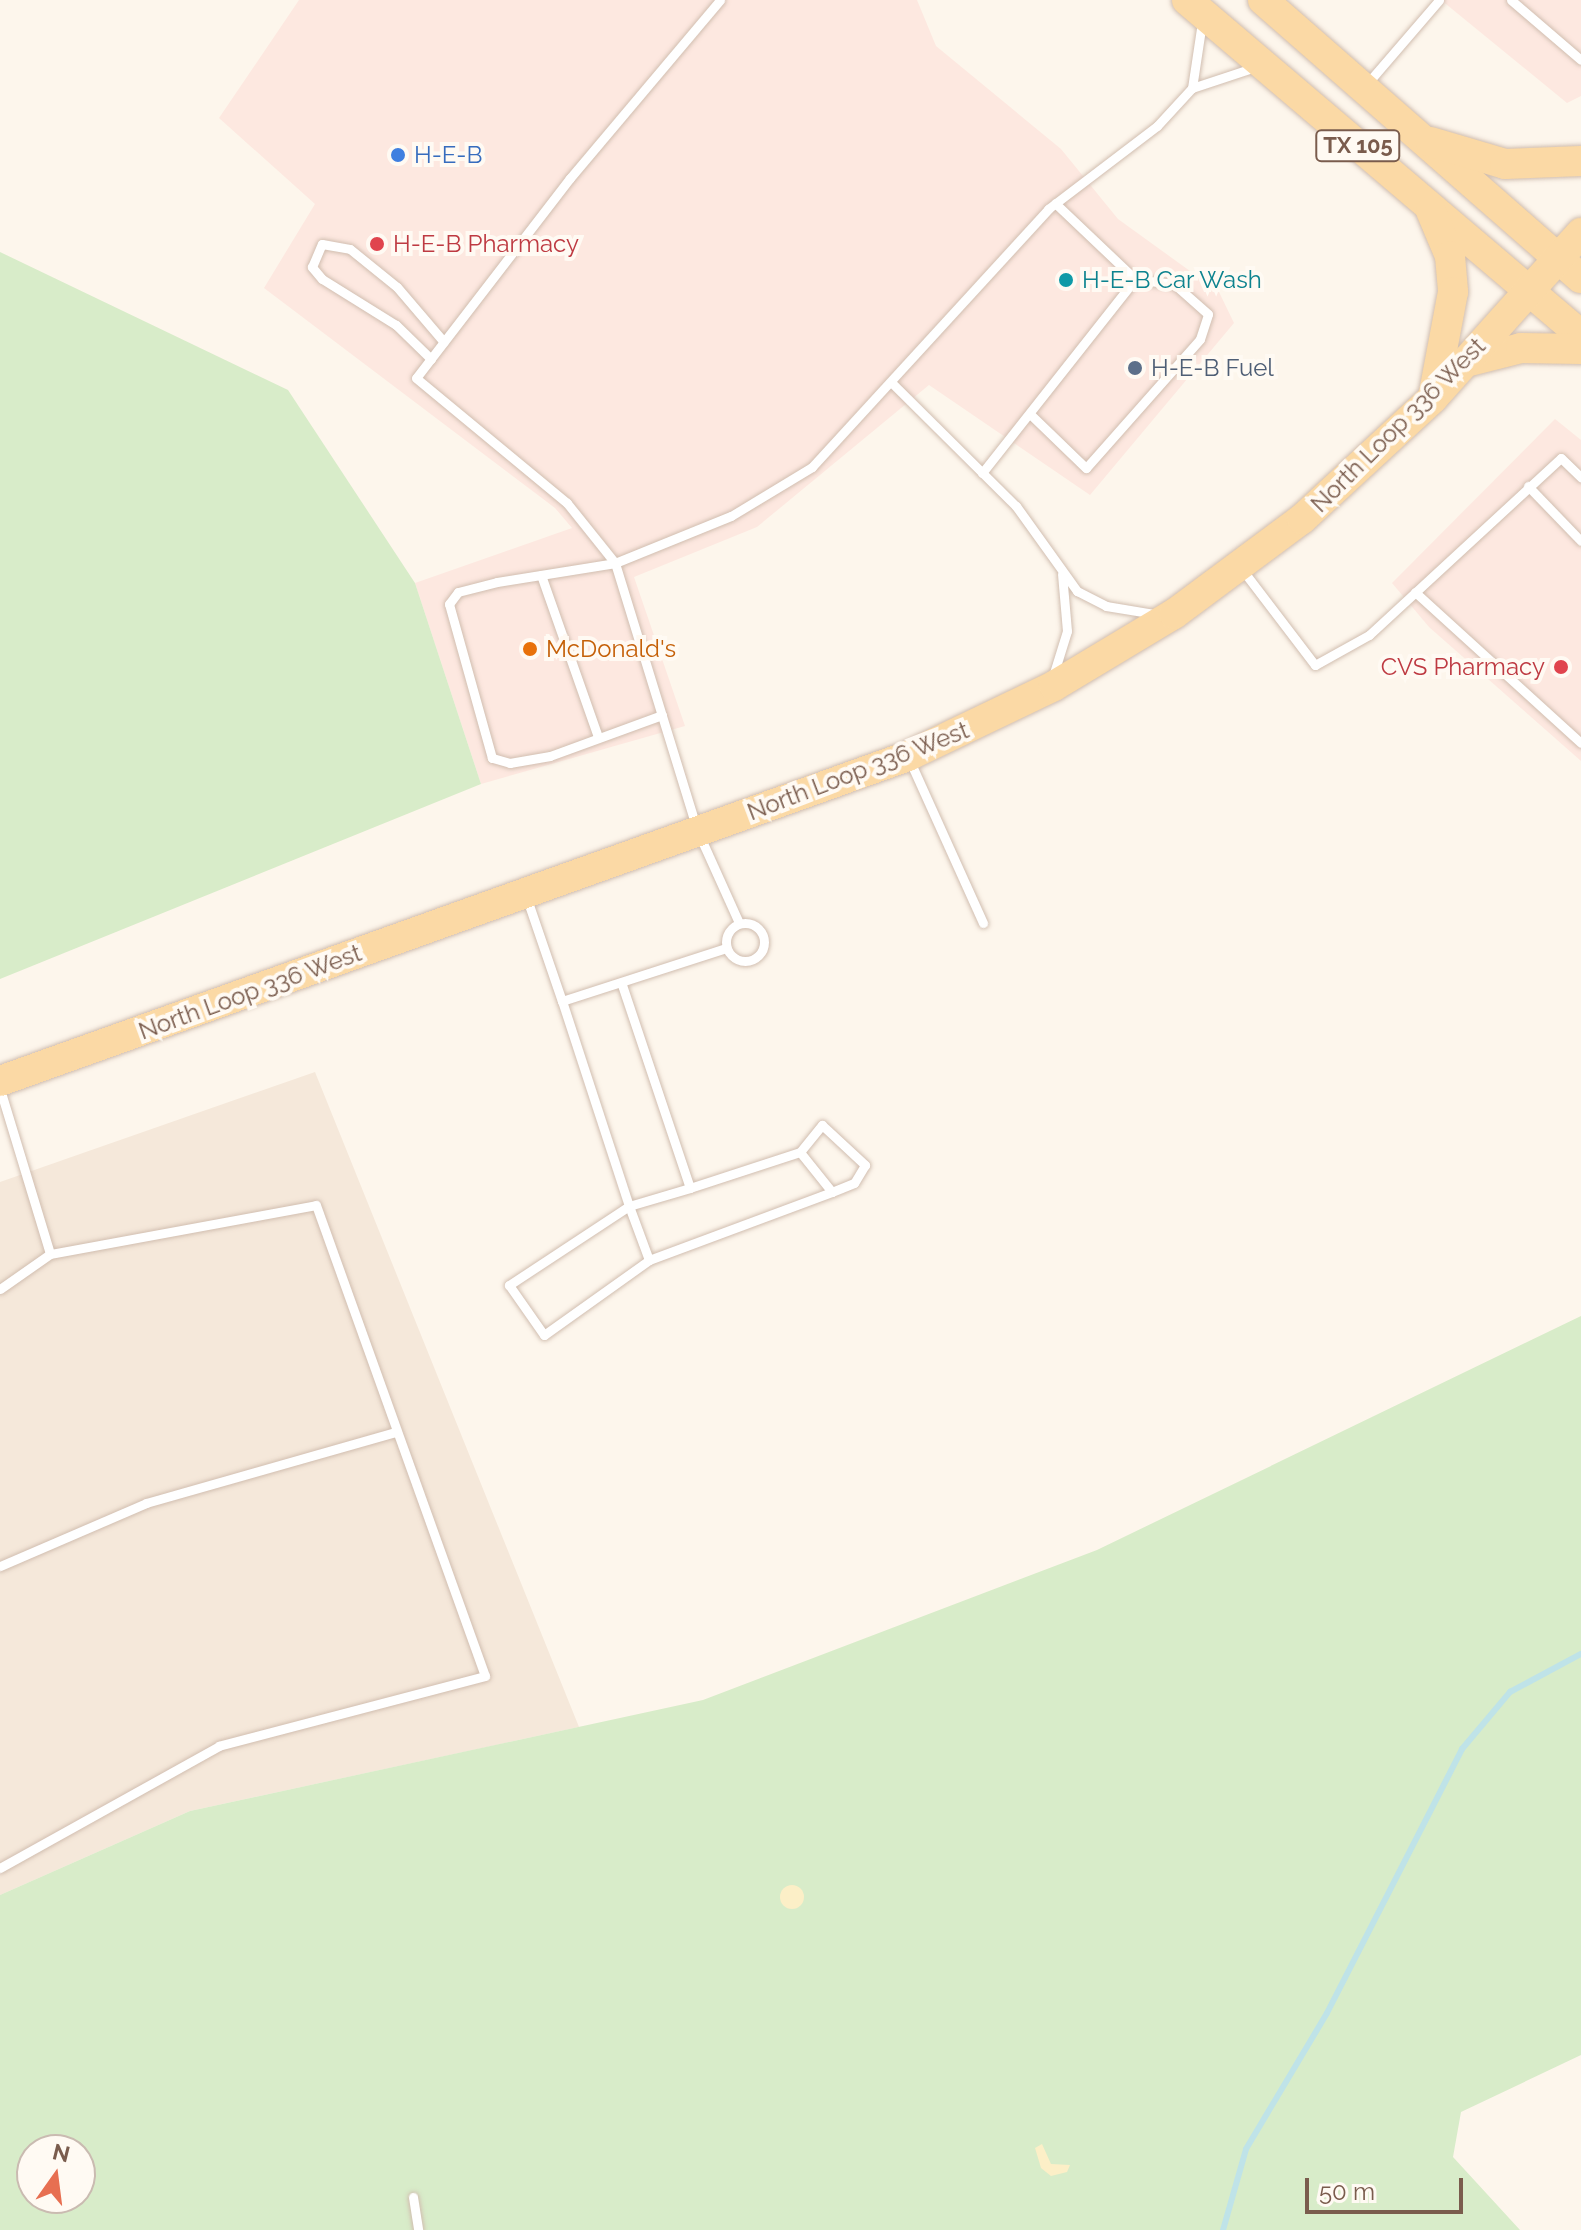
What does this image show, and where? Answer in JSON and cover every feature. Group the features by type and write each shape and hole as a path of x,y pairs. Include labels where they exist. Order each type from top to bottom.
{"main road":[{"name":"TX 105","path":"1263,0 1570,268"},
{"name":"TX 105","path":"1195,7 1581,335"},
{"path":"1423,139 1505,164 1581,161"},
{"path":"1428,206 1450,256 1453,292 1433,398"},
{"name":"North Loop 336 West","path":"0,1081 908,756 1043,692 1174,614 1241,568 1433,398 1529,291 1570,268 1581,233"},
{"path":"1466,362 1521,348 1581,349"}],"lane":[{"path":"720,0 416,378 567,503 615,563 698,832 739,923"},
{"path":"1363,88 1439,0"},
{"path":"1511,0 1581,60"},
{"path":"1192,88 1195,7"},
{"path":"662,715 550,756 510,763 492,758 449,604 458,592 615,563 731,516 812,467 893,384 1055,203 1157,126 1192,88 1262,65"},
{"path":"1030,414 1086,468 1200,339 1208,314 1174,284 1135,279 1055,203"},
{"path":"431,359 396,325 322,279 312,267 322,244 350,249 397,287 444,342"},
{"path":"982,473 1135,279"},
{"path":"893,384 982,473 1077,591 1106,606 1174,614"},
{"path":"1241,568 1315,665 1369,635 1561,458 1581,477"},
{"path":"1528,486 1581,541"},
{"path":"1043,692 1067,631 1061,571"},
{"path":"541,575 598,737"},
{"path":"1415,592 1581,743"},
{"path":"908,756 983,923"},
{"path":"526,894 649,1260"},
{"path":"739,923 754,924 764,936 763,951 751,961 736,960 726,948 727,933 739,923"},
{"path":"562,1001 726,948"},
{"path":"621,982 690,1188"},
{"path":"0,1089 50,1254"},
{"path":"822,1125 865,1165 854,1183 649,1260 544,1335 509,1285 629,1206 800,1152 822,1125"},
{"path":"800,1152 832,1192"},
{"path":"0,1289 50,1254 316,1205 485,1676 219,1746 0,1868"},
{"path":"0,1566 146,1503 395,1432"},
{"path":"413,2197 418,2230"}],"shaded area":[{"path":"299,0 917,0 936,46 1061,149 1118,219 1219,292 1234,323 1090,495 929,385 757,527 634,577 685,726 481,784 415,583 572,528 555,508 264,288 315,204 219,118"},
{"path":"1441,0 1581,0 1581,96 1567,103"},
{"path":"1555,419 1581,440 1581,761 1429,627 1392,583"},
{"path":"315,1072 579,1727 190,1811 0,1895 0,1182"}],"green space":[{"path":"0,252 288,390 415,583 481,784 0,979"},
{"path":"1581,1316 1581,2055 1461,2112 1453,2157 1520,2230 0,2230 0,1895 190,1811 703,1700 1097,1550"}],"sand":[{"path":"792,1885 803,1892 804,1897 797,1908 792,1909 781,1902 780,1897 787,1886"},
{"path":"1042,2144 1051,2164 1070,2165 1067,2172 1051,2176 1041,2168 1035,2148"}],"waterway":[{"path":"1223,2230 1246,2149 1327,2013 1462,1749 1510,1692 1581,1654"}],"place":[{"name":"H-E-B","path":"398,155"},
{"name":"H-E-B Pharmacy","path":"377,244"},
{"name":"H-E-B Car Wash","path":"1066,280"},
{"name":"H-E-B Fuel","path":"1135,368"},
{"name":"McDonald's","path":"530,649"},
{"name":"CVS Pharmacy","path":"1561,667"}]}
